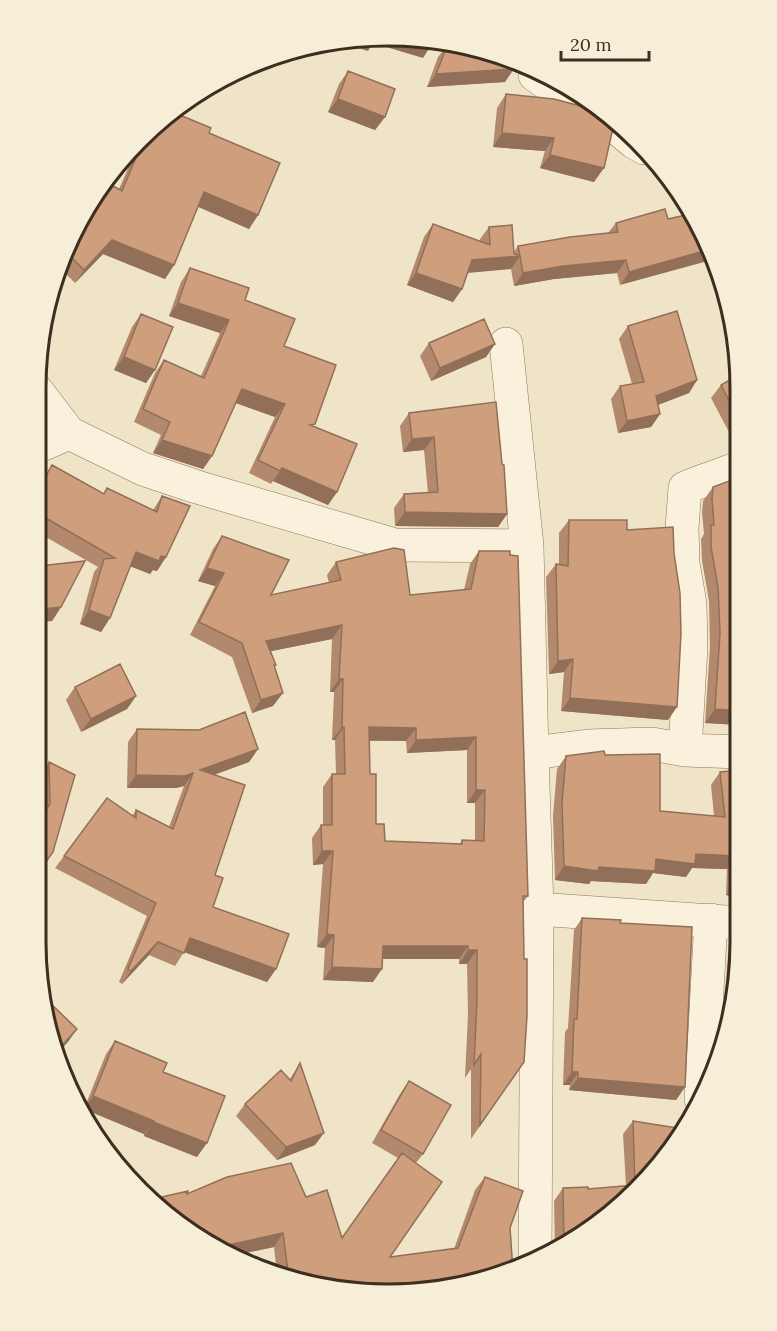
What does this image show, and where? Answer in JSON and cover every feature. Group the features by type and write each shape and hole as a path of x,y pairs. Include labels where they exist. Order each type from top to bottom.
{"street":[{"path":"506,344 527,546 537,909 535,1251"},
{"path":"46,403 69,433 143,469 197,488 395,545 527,546"},
{"path":"46,443 69,433"},
{"path":"685,750 691,647 690,604 683,563 682,528 685,488 730,471"},
{"path":"532,753 588,746 652,744 685,750 730,752"},
{"path":"537,909 726,922 705,1070"}],"building":[{"path":"445,51 477,58 509,69 436,74"},
{"path":"348,71 395,89 385,117 338,99"},
{"path":"506,94 554,99 583,107 613,130 604,168 550,155 554,138 502,133"},
{"path":"182,116 211,128 209,133 280,163 258,215 204,192 174,265 112,240 84,270 73,259 82,237 113,186 122,191 136,158"},
{"path":"665,209 668,219 683,215 701,252 629,272 626,260 563,266 523,273 518,246 618,232 616,223"},
{"path":"433,224 490,245 489,227 512,225 514,254 520,256 472,260 462,289 416,273"},
{"path":"190,268 249,288 245,300 295,319 284,346 336,365 315,424 310,425 357,444 337,492 282,468 280,471 258,460 285,404 242,389 212,456 162,440 170,422 143,409 164,360 204,378 229,320 178,303"},
{"path":"677,311 697,380 656,396 660,414 627,421 620,386 644,382 628,326"},
{"path":"141,314 173,327 155,370 124,357"},
{"path":"484,319 495,344 440,368 429,343"},
{"path":"730,380 730,403 721,385"},
{"path":"496,402 502,464 504,465 507,514 405,512 404,494 438,492 434,437 412,439 409,413"},
{"path":"52,465 104,494 107,488 157,512 162,496 190,506 166,557 161,556 159,561 136,552 110,618 89,610 104,559 115,558 46,518 46,476"},
{"path":"730,481 730,710 715,709 720,633 718,587 711,547 711,525 714,525 713,487"},
{"path":"569,520 627,520 627,530 673,527 680,593 681,634 677,707 570,698 573,659 558,661 556,564 568,566"},
{"path":"222,536 289,560 271,595 341,580 336,562 394,548 404,550 410,595 471,589 479,551 510,551 510,555 518,556 528,896 523,896 524,959 527,959 524,1062 480,1125 481,1054 474,1065 477,950 468,950 468,946 383,946 382,969 332,967 334,935 327,934 333,851 322,851 321,825 332,825 332,774 345,774 344,727 342,727 343,679 339,679 342,625 266,641 276,665 274,665 283,693 261,700 242,643 199,622 224,573 207,568","holes":["369,727 416,728 416,740 476,737 476,790 485,790 484,841 462,840 462,844 385,841 384,824 376,824 376,774 370,774"]},
{"path":"85,561 61,607 46,609 46,565"},
{"path":"120,664 136,696 91,719 75,687"},
{"path":"245,712 258,749 200,770 245,785 215,875 223,878 213,907 289,934 276,969 190,938 184,953 158,942 131,971 128,969 156,903 64,856 107,798 136,818 136,810 173,829 193,773 185,776 136,775 137,729 199,730"},
{"path":"604,751 605,755 660,754 660,811 725,817 720,772 730,771 730,856 696,854 695,864 656,859 655,871 599,867 598,871 564,866 562,803 566,756"},
{"path":"49,762 75,775 53,852 46,862 46,810 50,804"},
{"path":"582,918 621,920 620,923 692,927 685,1087 578,1078 578,1072 572,1072"},
{"path":"52,1005 77,1029 63,1045"},
{"path":"115,1041 167,1063 163,1072 225,1096 207,1143 93,1096"},
{"path":"300,1063 324,1133 286,1147 245,1104 281,1070 291,1081"},
{"path":"409,1081 451,1105 423,1154 381,1130"},
{"path":"633,1121 676,1128 660,1151 635,1179"},
{"path":"402,1153 442,1182 390,1257 458,1248 485,1177 523,1191 510,1228 512,1261 477,1273 411,1284 344,1282 288,1269 283,1233 229,1245 198,1227 160,1197 188,1191 187,1194 227,1177 291,1163 306,1197 327,1190 342,1238"},
{"path":"628,1186 597,1214 564,1237 563,1188 588,1187 588,1189"}]}
